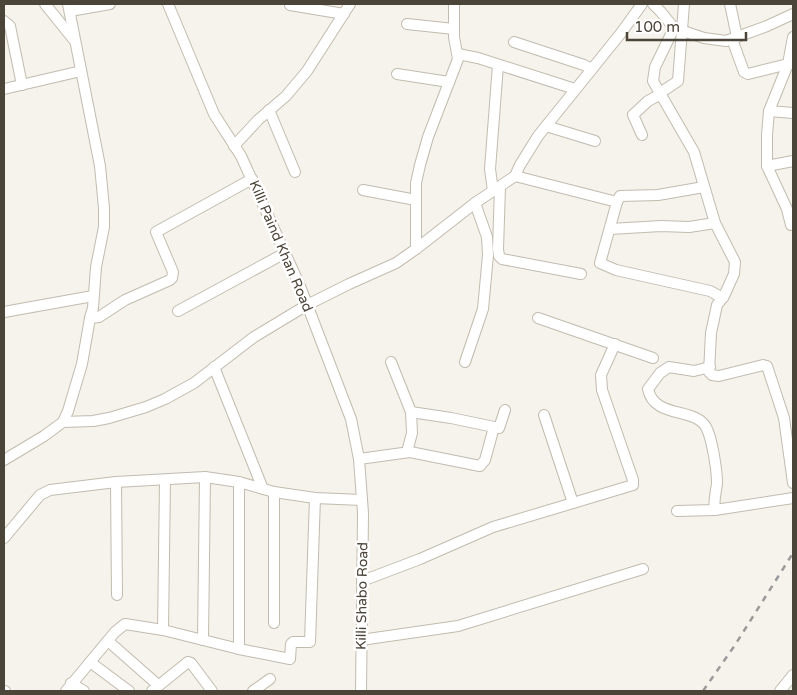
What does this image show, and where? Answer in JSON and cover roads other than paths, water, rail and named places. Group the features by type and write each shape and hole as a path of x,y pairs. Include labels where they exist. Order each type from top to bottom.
{"street":[{"path":"45,4 75,41"},
{"path":"4,460 63,422 82,364 93,308 96,267 104,227 104,208 100,166 69,7 110,4"},
{"name":"Killi Paind Khan Road","path":"168,4 214,114 242,156 307,305 351,419 359,459 362,500"},
{"path":"234,146 269,110 286,96 308,71 350,4"},
{"path":"416,249 416,183 420,165 458,59 454,46 454,4"},
{"path":"63,422 93,421 109,418 165,399 194,383 254,337 307,305 349,284 396,264 475,203 515,176 524,158 546,126 642,4"},
{"path":"653,4 677,29 704,38 726,41 793,14"},
{"path":"684,4 677,29 655,67 653,81 694,152 715,223 735,262 734,274 723,298 717,305 711,333 709,372 712,375 719,376 763,365 767,366 784,418 793,483"},
{"path":"730,4 734,38 744,72 748,74 791,64"},
{"path":"290,5 344,14"},
{"path":"4,21 10,26 22,85"},
{"path":"407,24 454,29"},
{"path":"642,135 633,115 648,101 678,81 680,64 677,29"},
{"path":"791,225 787,209 767,166 769,112 791,64 793,37"},
{"path":"514,42 592,69"},
{"path":"458,54 478,58 576,89"},
{"path":"498,65 490,168 497,189 499,256 502,259 581,274"},
{"path":"4,90 81,71"},
{"path":"398,74 449,82"},
{"path":"269,110 295,172"},
{"path":"769,112 793,113"},
{"path":"546,126 595,141"},
{"path":"767,166 793,161"},
{"path":"515,176 616,202"},
{"path":"90,318 98,317 125,300 170,280 173,272 156,232 252,179"},
{"path":"704,187 658,194 620,196 616,202 600,263 616,270 710,291 723,298"},
{"path":"363,190 416,200"},
{"path":"465,362 483,309 488,255 487,237 475,203"},
{"path":"610,229 689,226 715,223"},
{"path":"178,311 285,254"},
{"path":"4,312 93,296"},
{"path":"538,318 653,358"},
{"path":"362,581 420,559 493,527 633,485 633,480 602,390 601,375 615,344"},
{"path":"391,362 411,412 412,433 407,452"},
{"path":"214,367 263,489"},
{"path":"710,367 694,370 669,367 660,373 648,389 650,396 658,406 701,421 706,427 716,463 715,510"},
{"path":"411,412 499,428 506,410"},
{"path":"544,415 573,504"},
{"path":"359,459 407,452 480,466 485,460 494,428"},
{"path":"4,538 40,495 50,490 116,482 205,477 239,482 274,492 315,498 362,500"},
{"path":"203,640 205,477"},
{"path":"162,630 165,480"},
{"path":"116,482 118,595"},
{"path":"239,482 239,649"},
{"path":"274,492 274,623"},
{"path":"84,691 68,687 121,626 125,624 162,630 239,649 290,659 293,642 310,642 315,498"},
{"path":"677,510 715,510 793,498"},
{"name":"Killi Shabo Road","path":"361,691 362,500"},
{"path":"361,640 458,626 643,569"},
{"path":"108,641 155,688 188,662 212,691"},
{"path":"90,662 129,691"},
{"path":"780,691 793,675"},
{"path":"253,691 270,679"}],"railway":[{"path":"703,691 735,645 793,553"}]}
